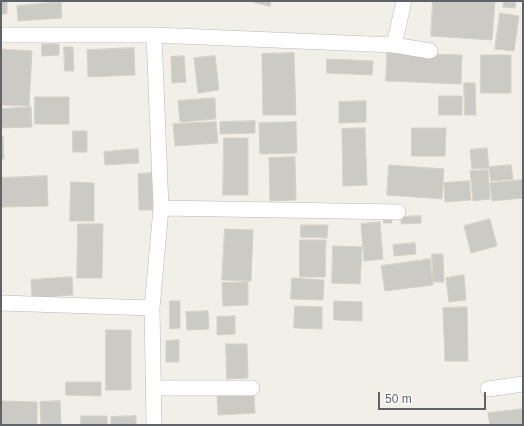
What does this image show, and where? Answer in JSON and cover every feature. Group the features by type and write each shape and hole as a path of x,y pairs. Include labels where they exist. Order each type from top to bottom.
{"street":[{"path":"394,46 404,1"},
{"path":"1,35 154,35 394,46 430,50"},
{"path":"154,35 161,208 152,308 154,425"},
{"path":"161,208 398,212"},
{"path":"1,303 152,308"},
{"path":"488,389 523,384"},
{"path":"154,388 252,388"}],"building":[{"path":"1,1 7,1 7,14 1,14"},
{"path":"249,1 271,1 270,6"},
{"path":"433,1 495,1 492,40 431,36"},
{"path":"504,1 516,1 515,8 503,7"},
{"path":"61,2 62,18 18,21 17,6"},
{"path":"500,13 519,16 514,51 495,49"},
{"path":"42,44 59,44 59,55 42,56"},
{"path":"64,47 73,47 74,71 65,71"},
{"path":"134,48 135,75 88,77 87,50"},
{"path":"1,49 32,51 29,106 1,105"},
{"path":"294,53 296,115 263,115 262,54"},
{"path":"387,53 462,55 461,84 386,81"},
{"path":"481,55 511,55 511,93 481,93"},
{"path":"184,56 186,82 172,83 171,57"},
{"path":"215,56 219,90 198,93 194,58"},
{"path":"327,59 373,61 372,75 327,73"},
{"path":"464,83 475,83 476,115 465,115"},
{"path":"439,96 462,96 462,115 439,115"},
{"path":"35,97 69,97 69,124 35,124"},
{"path":"215,98 216,119 180,122 178,101"},
{"path":"366,101 366,122 339,123 339,102"},
{"path":"31,107 32,127 1,128 1,109"},
{"path":"255,121 255,133 220,134 220,122"},
{"path":"216,122 218,143 175,146 173,124"},
{"path":"296,122 297,153 260,154 259,123"},
{"path":"365,128 367,185 343,186 342,129"},
{"path":"412,128 446,128 445,156 412,156"},
{"path":"73,131 87,131 87,152 73,152"},
{"path":"1,136 3,136 4,159 1,159"},
{"path":"224,138 248,138 248,195 223,195"},
{"path":"487,148 489,168 472,169 470,150"},
{"path":"138,149 139,163 105,165 104,152"},
{"path":"295,157 296,200 270,201 269,158"},
{"path":"389,165 444,169 442,199 387,195"},
{"path":"511,165 513,179 491,181 489,167"},
{"path":"488,170 490,199 473,201 470,171"},
{"path":"152,173 153,210 139,210 138,174"},
{"path":"47,176 48,206 1,207 1,178"},
{"path":"523,180 523,198 492,201 490,183"},
{"path":"469,181 471,200 445,202 444,183"},
{"path":"71,182 94,183 94,221 70,221"},
{"path":"421,216 421,223 401,224 401,217"},
{"path":"384,217 391,217 392,223 384,223"},
{"path":"490,219 497,246 471,253 464,226"},
{"path":"380,222 383,259 364,261 361,224"},
{"path":"78,224 103,224 102,278 77,278"},
{"path":"301,225 328,225 327,238 301,237"},
{"path":"225,229 253,230 251,281 222,280"},
{"path":"300,240 326,240 325,277 300,277"},
{"path":"415,243 416,254 394,256 393,245"},
{"path":"333,246 362,247 360,284 332,283"},
{"path":"432,254 443,254 444,282 433,282"},
{"path":"430,259 433,285 385,291 381,266"},
{"path":"464,275 466,300 449,302 446,278"},
{"path":"72,277 73,295 32,298 31,280"},
{"path":"292,278 324,280 323,300 291,299"},
{"path":"248,282 248,305 223,306 222,283"},
{"path":"170,301 180,301 180,328 170,329"},
{"path":"334,301 362,302 362,321 334,320"},
{"path":"295,306 322,307 322,329 294,328"},
{"path":"467,307 468,361 445,361 443,308"},
{"path":"208,311 209,329 187,330 186,312"},
{"path":"235,316 235,334 217,335 217,317"},
{"path":"106,330 131,330 131,390 106,390"},
{"path":"179,340 179,362 166,362 166,341"},
{"path":"226,344 247,344 248,378 227,379"},
{"path":"66,382 101,382 101,396 66,395"},
{"path":"254,394 255,413 218,415 217,396"},
{"path":"1,401 37,402 37,425 1,425"},
{"path":"60,401 61,425 41,425 40,402"},
{"path":"523,409 523,425 490,425 488,413"},
{"path":"81,416 107,416 107,425 81,425"},
{"path":"136,416 136,425 111,425 111,417"}]}
